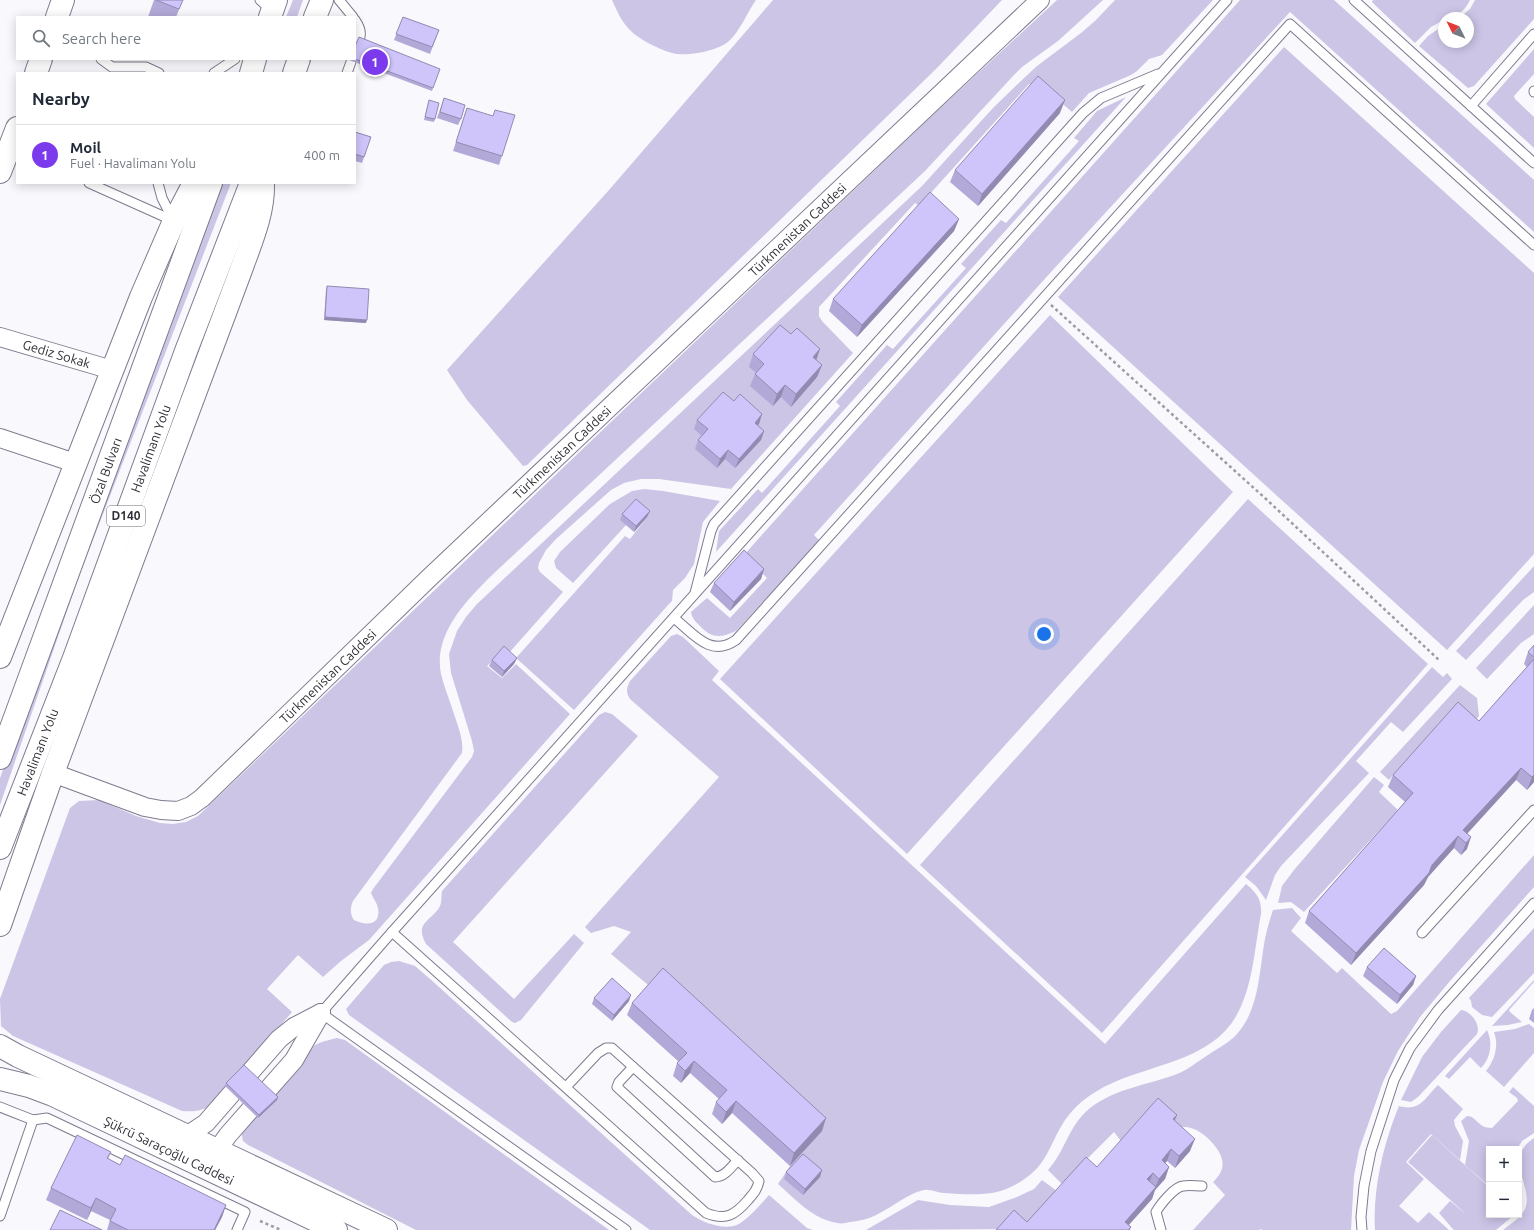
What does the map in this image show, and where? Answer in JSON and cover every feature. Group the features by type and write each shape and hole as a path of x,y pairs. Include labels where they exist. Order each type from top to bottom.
{"main road":[{"path":"57,16 63,0"},
{"path":"315,16 322,0"},
{"path":"36,72 42,60"},
{"path":"251,72 255,60"},
{"path":"294,72 299,60"},
{"path":"0,172 15,142"},
{"path":"0,657 141,297 174,221 193,184"},
{"name":"Özal Bulvarı","path":"0,758 211,184"},
{"name":"Havalimanı Yolu","path":"0,848 74,658 183,359 251,184"},
{"path":"0,925 53,773 241,270 259,216 264,196 263,184"},
{"path":"0,1046 18,1056 218,1149 386,1230"},
{"name":"Şükrü Saraçoğlu Caddesi","path":"0,1079 29,1086 53,1095 336,1230"}],"street":[{"name":"Türkmenistan Caddesi","path":"53,773 145,807 161,810 178,811 191,806 202,798 429,578 1040,0"},
{"name":"Gediz Sokak","path":"0,337 112,370"},
{"path":"0,438 75,463"},
{"path":"177,1154 182,1140 206,1123 279,1039 294,1027 321,1013"},
{"path":"206,1168 211,1163 218,1149 228,1135 290,1064 321,1013"}],"lane":[{"path":"339,0 352,16"},
{"path":"626,1230 321,1013 1227,0"},
{"path":"1358,1 1534,163"},
{"path":"356,22 361,34 356,48"},
{"path":"674,618 711,647 729,645 736,640 1290,24 1534,246"},
{"path":"1471,106 1534,34"},
{"path":"102,60 112,67 146,67 157,72"},
{"path":"216,72 234,60"},
{"path":"347,72 352,60"},
{"path":"695,595 714,524 1083,113 1101,98 1161,73"},
{"path":"91,184 174,221"},
{"path":"158,184 162,198 174,221"},
{"path":"1422,933 1534,810"},
{"path":"1362,1230 1361,1217 1364,1186 1370,1151 1394,1080 1410,1048 1438,1010 1534,903"},
{"path":"392,932 706,1213 713,1216 731,1215 739,1210 758,1190 758,1181 752,1173 612,1048 606,1048 598,1053 566,1087"},
{"path":"633,1067 619,1082 617,1087 715,1177 720,1177 723,1175 738,1160"},
{"path":"0,1108 33,1120 47,1118 245,1212 237,1230"},
{"path":"0,1216 33,1120"},
{"path":"1161,1230 1156,1212 1175,1189 1181,1186 1202,1186"}],"path":[{"path":"1044,298 1266,499 1439,660"},
{"path":"260,1221 281,1230"}],"shaded area":[{"path":"293,0 303,0 297,16 286,16"},
{"path":"612,0 756,0 733,37 724,45 693,54 678,54 662,50 635,34 622,21"},
{"path":"773,0 1002,0 936,69 527,465 523,466 467,400 447,370 609,190"},
{"path":"1057,0 1103,0 1058,41 1022,67 925,171 490,577 461,608 446,633 440,660 442,679 461,737 462,753 353,901 351,911 354,920 368,924 375,921 378,914 378,908 371,893 373,889 472,757 474,751 472,741 451,673 449,654 457,631 477,604 922,186 993,108 1022,80 1037,66 1095,21 1115,0 1213,0 1162,55 1149,59 1131,75 1089,93 1072,112 1044,88 1042,93 1029,84 919,206 915,203 819,307 819,316 822,321 853,353 731,489 659,479 641,479 624,483 611,490 556,539 546,550 538,568 540,572 563,592 507,655 502,651 487,666 502,678 516,664 570,714 369,940 323,977 298,955 267,989 292,1012 215,1102 200,1110 182,1111 13,1036 1,1026 0,999 70,808 79,801 99,800 136,816 160,823 173,824 186,822 198,816 938,110"},
{"path":"1240,0 1334,0 1534,180 1534,232 1290,12 1051,272 814,535 820,541 736,631 721,636 716,636 704,630 694,619 691,612 707,598 730,618 767,578 744,555"},
{"path":"1373,0 1470,0 1461,12 1438,12 1438,23 1431,27 1415,43 1372,2"},
{"path":"1475,0 1534,0 1534,19 1474,86 1468,88 1419,46 1428,36 1438,29 1438,48 1474,48 1474,12 1466,12 1470,9"},
{"path":"1284,47 1534,273 1534,554 1447,650 1058,297"},
{"path":"1534,49 1534,74 1514,96 1515,99 1534,117 1534,148 1486,104"},
{"path":"1126,97 716,552 719,531 758,489 762,493 840,406 836,402 887,345 893,349 966,268 961,264 1001,220 1006,223 1079,141 1074,138 1097,111"},
{"path":"222,184 231,184 79,576 0,805 0,778 72,576"},
{"path":"1050,315 1233,492 907,854 720,679"},
{"path":"644,489 720,501 703,522 694,564 685,578 673,590 672,601 574,710 516,658 625,536 630,539 647,517 626,525 573,583 556,568 554,561 560,552 610,504 632,491"},
{"path":"1248,499 1428,664 1102,1033 920,865"},
{"path":"1534,566 1534,592 1523,600 1466,660 1456,651"},
{"path":"1534,605 1534,634 1521,643 1487,679 1476,668"},
{"path":"677,634 683,637 719,671 712,680 1105,1044 1246,884 1260,901 1261,914 1252,971 1248,986 1244,999 1231,1024 1218,1038 1186,1057 1113,1083 1087,1098 1073,1110 1065,1120 1045,1158 1036,1169 1020,1182 1010,1187 1000,1191 979,1194 941,1193 924,1190 906,1197 884,1211 871,1217 844,1223 828,1221 805,1208 778,1184 790,1166 822,1130 611,954 631,932 614,926 591,933 585,927 719,777 630,699 628,694 627,688 630,681 671,636"},
{"path":"1432,667 1443,677 1447,673 1452,679 1403,732 1391,722 1356,761 1369,773 1281,866 1275,875 1266,900 1256,886 1245,877"},
{"path":"1460,685 1477,698 1479,716 1470,726 1451,710 1389,780 1380,772"},
{"path":"605,712 612,714 638,736 453,942 514,999 574,934 584,943 521,1020 515,1023 512,1022 426,944 423,937 423,927 440,906 442,891 599,715"},
{"path":"1374,777 1384,785 1379,792 1398,810 1304,912 1291,902 1278,903 1282,886 1294,870"},
{"path":"1534,855 1534,887 1420,1017 1398,1051 1383,1082 1359,1150 1354,1176 1351,1230 1193,1230 1225,1195 1213,1182 1221,1172 1223,1165 1219,1152 1207,1138 1191,1128 1176,1127 1121,1141 1114,1132 1062,1184 1048,1170 1077,1122 1090,1108 1100,1101 1121,1091 1166,1078 1189,1068 1227,1043 1237,1034 1245,1024 1254,1001 1260,976 1265,939 1273,910 1292,908 1301,918 1291,931 1337,973 1342,968 1391,1014 1397,1011"},
{"path":"1534,928 1534,973 1492,1017 1482,1015 1472,1007 1469,998"},
{"path":"399,961 415,966 429,978 692,1215 702,1221 714,1225 726,1227 737,1225 750,1215 769,1195 807,1228 813,1230 650,1230 349,1015 346,1009 384,965"},
{"path":"1534,980 1534,982 1509,1010 1522,1022 1492,1026"},
{"path":"1461,1010 1468,1013 1474,1019 1478,1027 1477,1034 1418,1097 1411,1102 1401,1100 1422,1057 1441,1032"},
{"path":"1529,1024 1534,1028 1534,1053 1504,1087 1486,1071 1494,1057 1496,1042 1494,1032 1515,1029"},
{"path":"1487,1030 1490,1040 1490,1050 1487,1060 1481,1068 1470,1057 1449,1079 1445,1076"},
{"path":"337,1038 345,1040 609,1230 416,1230 248,1145 243,1141 241,1132 304,1055 319,1043"},
{"path":"1438,1085 1463,1109 1454,1120 1455,1126 1463,1141 1460,1160 1431,1134 1406,1162 1424,1179 1399,1206 1418,1223 1429,1212 1449,1230 1375,1230 1377,1183 1380,1167 1388,1136 1399,1106 1412,1107 1422,1103"},
{"path":"1513,1087 1534,1106 1534,1133 1522,1141 1519,1146 1486,1146 1486,1183 1465,1165 1469,1141 1461,1121 1467,1116 1473,1118 1483,1126 1492,1128 1518,1101 1517,1098 1509,1092"},
{"path":"1432,1135 1486,1184 1486,1218 1510,1218 1496,1230 1454,1230 1439,1213 1450,1201 1467,1215 1408,1162"},
{"path":"1534,1138 1534,1230 1503,1230 1518,1218 1522,1218 1522,1213 1525,1209 1527,1200 1522,1176 1522,1151 1525,1146"},
{"path":"1042,1180 1057,1191 1023,1229 866,1230 918,1200 950,1205 989,1207 1034,1189"}],"building":[{"path":"156,0 183,0 179,9"},
{"path":"403,17 439,30 432,47 396,34"},
{"path":"359,37 440,69 433,88 356,59 356,44"},
{"path":"1038,76 1065,100 982,194 955,170"},
{"path":"444,98 465,105 461,119 440,112"},
{"path":"429,100 439,103 435,119 425,117"},
{"path":"467,108 493,116 495,110 515,115 502,156 456,142"},
{"path":"356,132 371,137 364,157 356,154"},
{"path":"930,192 959,219 862,325 833,299"},
{"path":"327,286 369,289 367,320 325,317"},
{"path":"780,325 791,334 797,328 820,349 813,357 822,365 796,394 785,385 777,394 755,374 764,364 753,354"},
{"path":"723,392 734,401 740,394 762,414 755,423 764,431 739,459 728,450 720,459 698,440 708,429 697,420"},
{"path":"636,499 650,511 636,526 622,514"},
{"path":"744,550 764,569 734,602 714,583"},
{"path":"1534,645 1534,657 1528,652"},
{"path":"504,646 517,658 504,671 492,660"},
{"path":"1534,659 1534,775 1532,777 1521,768 1463,830 1471,837 1466,843 1458,836 1432,865 1429,873 1356,953 1309,911 1413,793 1393,775 1458,702 1479,721"},
{"path":"1384,948 1416,976 1400,995 1367,967"},
{"path":"663,968 826,1118 794,1153 736,1101 726,1112 716,1102 727,1090 694,1061 685,1071 677,1063 687,1053 632,1003"},
{"path":"612,978 631,995 614,1015 594,998"},
{"path":"244,1065 278,1097 259,1115 226,1083"},
{"path":"1158,1098 1177,1115 1173,1119 1195,1139 1179,1156 1171,1149 1162,1160 1169,1167 1159,1179 1153,1173 1147,1179 1156,1187 1125,1222 1131,1227 1128,1230 996,1230 1014,1210 1027,1222 1086,1157 1097,1167"},
{"path":"77,1135 111,1152 107,1158 120,1165 125,1155 226,1205 214,1230 128,1230 110,1221 116,1209 96,1198 91,1208 51,1188"},
{"path":"803,1154 822,1170 805,1189 786,1172"},
{"path":"60,1210 102,1230 50,1230"}],"place":[{"name":"Moil","path":"375,62"}]}
